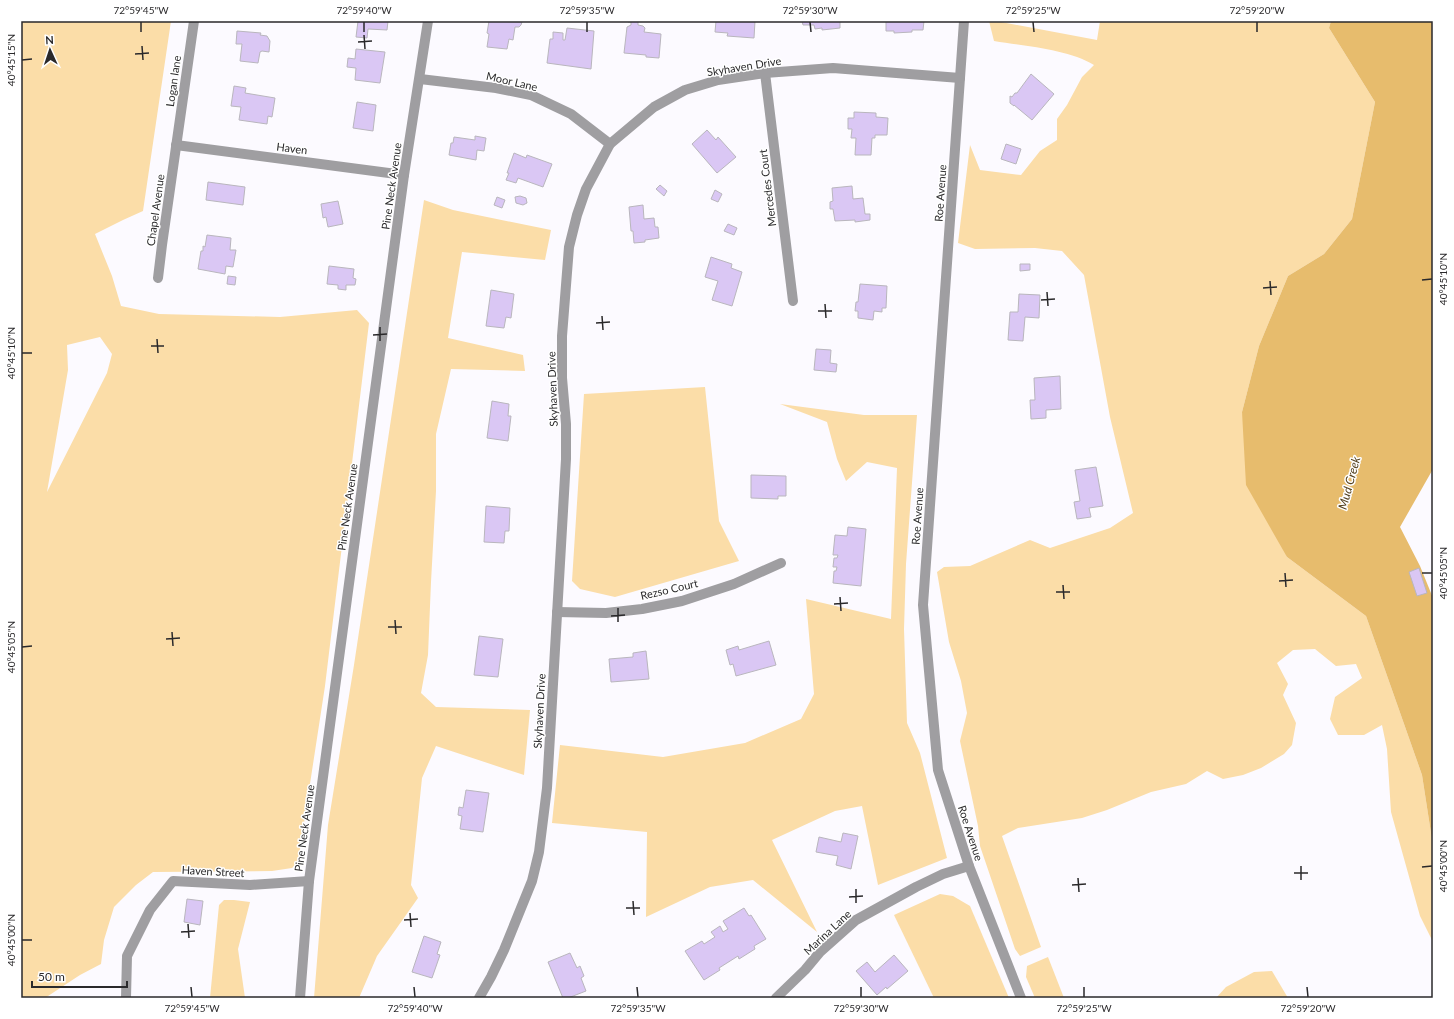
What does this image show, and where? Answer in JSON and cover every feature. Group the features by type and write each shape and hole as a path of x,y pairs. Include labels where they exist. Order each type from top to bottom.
{"street":[{"name":"Logan lane","path":"176,145 194,21"},
{"name":"Pine Neck Avenue","path":"300,998 309,881 404,175 428,21"},
{"name":"Roe Avenue","path":"964,21 923,605 938,770 969,866 1022,998"},
{"name":"Skyhaven Drive","path":"479,998 504,950 532,881 539,852 547,788 566,459 566,424 562,378 562,336 569,247 577,215 586,189 610,144 654,107 685,90 718,80 766,73 833,68 960,78"},
{"name":"Mercedes Court","path":"766,73 793,301"},
{"name":"Moor Lane","path":"420,78 496,88 531,95 571,114 610,144"},
{"name":"Haven","path":"176,145 404,175"},
{"name":"Chapel Avenue","path":"158,278 176,145"},
{"name":"Rezso Court","path":"557,612 606,613 642,609 682,601 734,584 781,563"},
{"name":"Marina Lane","path":"776,998 805,970 820,952 856,920 943,874 969,866"},
{"name":"Haven Street","path":"126,998 127,956 150,910 173,881 250,885 309,881"}],"shaded area":[{"path":"21,21 171,21 143,211 95,234 112,276 121,306 159,314 280,317 357,310 369,323 325,686 298,862 292,868 272,871 153,872 136,885 114,907 104,940 101,964 80,975 45,998 21,998","holes":["100,337 112,354 107,373 47,492 68,370 67,345"]},
{"path":"989,21 996,21 1097,40 1100,21 1331,21 1329,28 1375,102 1352,219 1324,254 1288,276 1259,346 1242,412 1287,557 1366,616 1422,775 1433,846 1433,942 1420,916 1391,812 1387,749 1382,725 1364,735 1338,735 1330,719 1335,697 1362,678 1356,664 1336,666 1315,649 1293,650 1277,663 1288,684 1283,695 1296,723 1292,745 1284,754 1261,768 1243,775 1223,779 1207,771 1186,784 1151,792 1107,810 1082,818 1018,828 1002,836 1041,947 1020,956 1015,949 980,846 978,826 960,741 967,713 961,681 949,642 937,572 944,567 970,566 1030,540 1050,548 1110,528 1133,513 1110,417 1084,275 1062,251 1035,248 975,249 958,243 970,145 980,170 1021,175 1040,151 1057,140 1057,119 1067,105 1082,77 1094,65 1072,55 994,41"},
{"path":"424,200 453,210 551,230 545,260 462,252 448,338 523,355 525,371 451,369 436,434 436,491 428,655 421,693 436,707 530,710 524,775 436,746 422,778 411,885 418,898 377,956 359,998 314,998 328,825 354,665"},
{"path":"705,387 719,521 739,561 615,597 580,589 572,581 584,394"},
{"path":"780,404 864,415 917,415 906,564 904,629 907,723 920,753 947,858 878,885 862,806 835,811 772,840 817,932 753,880 710,887 646,917 647,832 552,823 560,745 663,757 745,743 801,719 814,694 806,599 891,619 897,468 867,462 846,481 837,459 827,422"},
{"path":"940,894 953,896 970,906 1009,998 934,998 894,915"},
{"path":"224,900 250,902 238,949 245,998 210,998 219,905"},
{"path":"1048,957 1064,998 1035,998 1026,977 1027,966"},
{"path":"1272,971 1288,998 1216,998 1226,987 1254,972"}],"water":[{"name":"Mud Creek","path":"1331,21 1433,21 1433,469 1400,527 1420,566 1433,598 1433,846 1422,775 1366,616 1287,557 1246,485 1242,412 1259,346 1288,276 1324,254 1352,219 1375,102 1329,28"}],"building":[{"path":"358,21 388,21 387,30 368,29 367,38 356,37"},
{"path":"489,21 522,22 519,27 515,27 513,40 509,39 507,49 487,47"},
{"path":"638,21 638,25 645,28 644,32 661,34 659,58 624,53 627,27 631,25 631,22 628,22"},
{"path":"716,21 755,21 754,38 727,36 728,33 715,32"},
{"path":"802,21 840,21 840,28 822,30 822,28 815,29 814,25 803,25"},
{"path":"886,21 924,21 923,30 894,33 894,31 886,31"},
{"path":"567,28 594,31 591,69 547,63 550,39 553,39 553,32 563,33 563,40 565,40"},
{"path":"237,31 261,33 260,35 267,36 270,41 269,52 260,52 258,63 240,61 242,44 236,44"},
{"path":"356,49 385,52 380,83 355,80 356,68 347,67 348,58 355,59"},
{"path":"1031,74 1054,94 1032,120 1010,103 1010,96 1012,97 1015,93 1017,93"},
{"path":"234,86 246,88 245,93 275,98 272,117 268,116 267,124 239,120 241,107 231,106"},
{"path":"357,102 376,105 373,131 353,128"},
{"path":"854,112 876,113 876,117 888,118 887,135 875,135 875,138 872,138 871,155 855,155 856,138 851,138 852,129 848,129 848,118 854,118"},
{"path":"707,130 716,140 718,137 736,157 717,173 692,144"},
{"path":"475,136 486,138 484,151 477,150 476,160 449,155 451,143 453,143 454,137 475,140"},
{"path":"1006,144 1021,149 1016,164 1001,159"},
{"path":"514,153 526,158 527,155 552,164 543,187 518,178 516,183 506,180"},
{"path":"208,182 245,187 243,205 206,200"},
{"path":"660,185 667,191 664,196 656,189"},
{"path":"852,186 853,199 863,198 865,214 870,214 870,220 855,222 855,220 835,221 833,209 830,209 830,202 833,201 832,188"},
{"path":"715,190 722,194 718,202 711,199"},
{"path":"520,196 526,198 527,203 523,205 516,203 515,197"},
{"path":"497,197 505,200 502,208 494,205"},
{"path":"338,201 343,224 328,227 326,217 323,218 321,204"},
{"path":"643,205 644,219 654,218 655,227 658,227 659,238 634,243 633,231 631,231 629,207"},
{"path":"728,224 737,228 734,235 724,231"},
{"path":"207,235 231,238 230,250 236,250 233,267 226,266 225,274 198,269 201,251 203,251 203,246 205,247"},
{"path":"711,257 732,264 731,268 742,272 732,306 712,300 718,281 705,277"},
{"path":"1020,264 1030,264 1030,270 1020,271"},
{"path":"329,266 354,269 353,278 356,279 355,285 346,285 346,290 338,289 338,285 327,284"},
{"path":"228,276 236,277 235,285 227,284"},
{"path":"860,284 887,286 886,308 882,308 882,312 874,311 873,320 858,318 858,311 855,311 856,302 858,302"},
{"path":"491,290 514,294 511,318 506,317 504,328 486,326"},
{"path":"1019,294 1040,295 1039,318 1025,317 1023,341 1008,340 1010,312 1018,312"},
{"path":"816,349 831,350 830,363 837,364 836,372 814,370"},
{"path":"1060,376 1061,409 1046,410 1046,418 1031,419 1030,400 1035,400 1034,378"},
{"path":"492,401 509,404 508,416 511,416 508,441 487,438"},
{"path":"1096,467 1103,506 1089,508 1091,517 1077,519 1074,502 1080,501 1075,470"},
{"path":"751,475 786,476 786,496 778,496 778,499 751,498"},
{"path":"486,506 510,508 509,531 505,531 504,543 484,542"},
{"path":"848,527 866,529 861,586 833,583 834,571 836,571 837,567 833,567 834,558 837,558 838,555 833,555 835,535 847,536"},
{"path":"1419,568 1427,593 1417,596 1409,572"},
{"path":"479,636 503,639 498,677 474,675"},
{"path":"769,641 776,665 736,676 733,664 730,665 726,650 738,646 739,650"},
{"path":"646,651 649,679 611,682 609,659 633,657 633,653"},
{"path":"466,790 489,793 483,832 460,829 462,816 458,815 459,807 463,808"},
{"path":"843,833 858,836 851,869 836,865 838,856 816,852 819,837 841,842"},
{"path":"187,899 203,901 200,925 184,922"},
{"path":"744,908 749,916 751,915 766,939 754,946 755,949 739,959 738,956 704,980 685,951 702,941 704,944 715,937 711,932 720,926 723,932 728,929 723,921"},
{"path":"424,936 441,942 437,954 440,955 432,978 412,972"},
{"path":"570,953 577,968 580,966 584,976 581,978 586,991 568,998 563,998 548,962"},
{"path":"894,955 908,971 887,989 886,987 877,995 856,971 867,962 875,972"}]}
